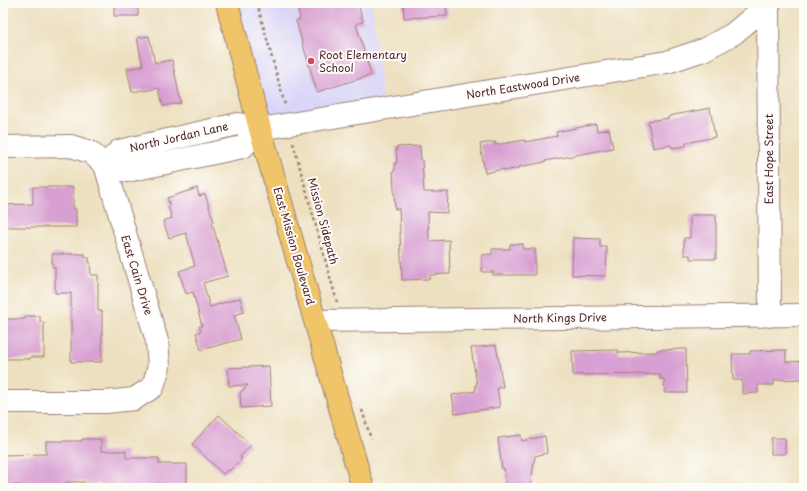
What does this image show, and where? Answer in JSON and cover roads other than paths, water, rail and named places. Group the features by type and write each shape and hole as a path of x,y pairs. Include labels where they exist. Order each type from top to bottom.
{"main road":[{"name":"East Mission Boulevard","path":"227,3 260,129 363,488"}],"street":[{"name":"North Eastwood Drive","path":"260,129 667,62 703,50 733,34 769,3"},
{"name":"East Hope Street","path":"769,3 770,316"},
{"name":"North Jordan Lane","path":"104,165 119,151 238,124 260,129"},
{"path":"3,147 71,146 90,152 104,165"},
{"name":"East Cain Drive","path":"3,402 106,402 134,399 153,387 159,366 157,341 104,165"},
{"name":"North Kings Drive","path":"316,321 804,315"}],"place":[{"name":"Root Elementary School","path":"311,61"}]}
